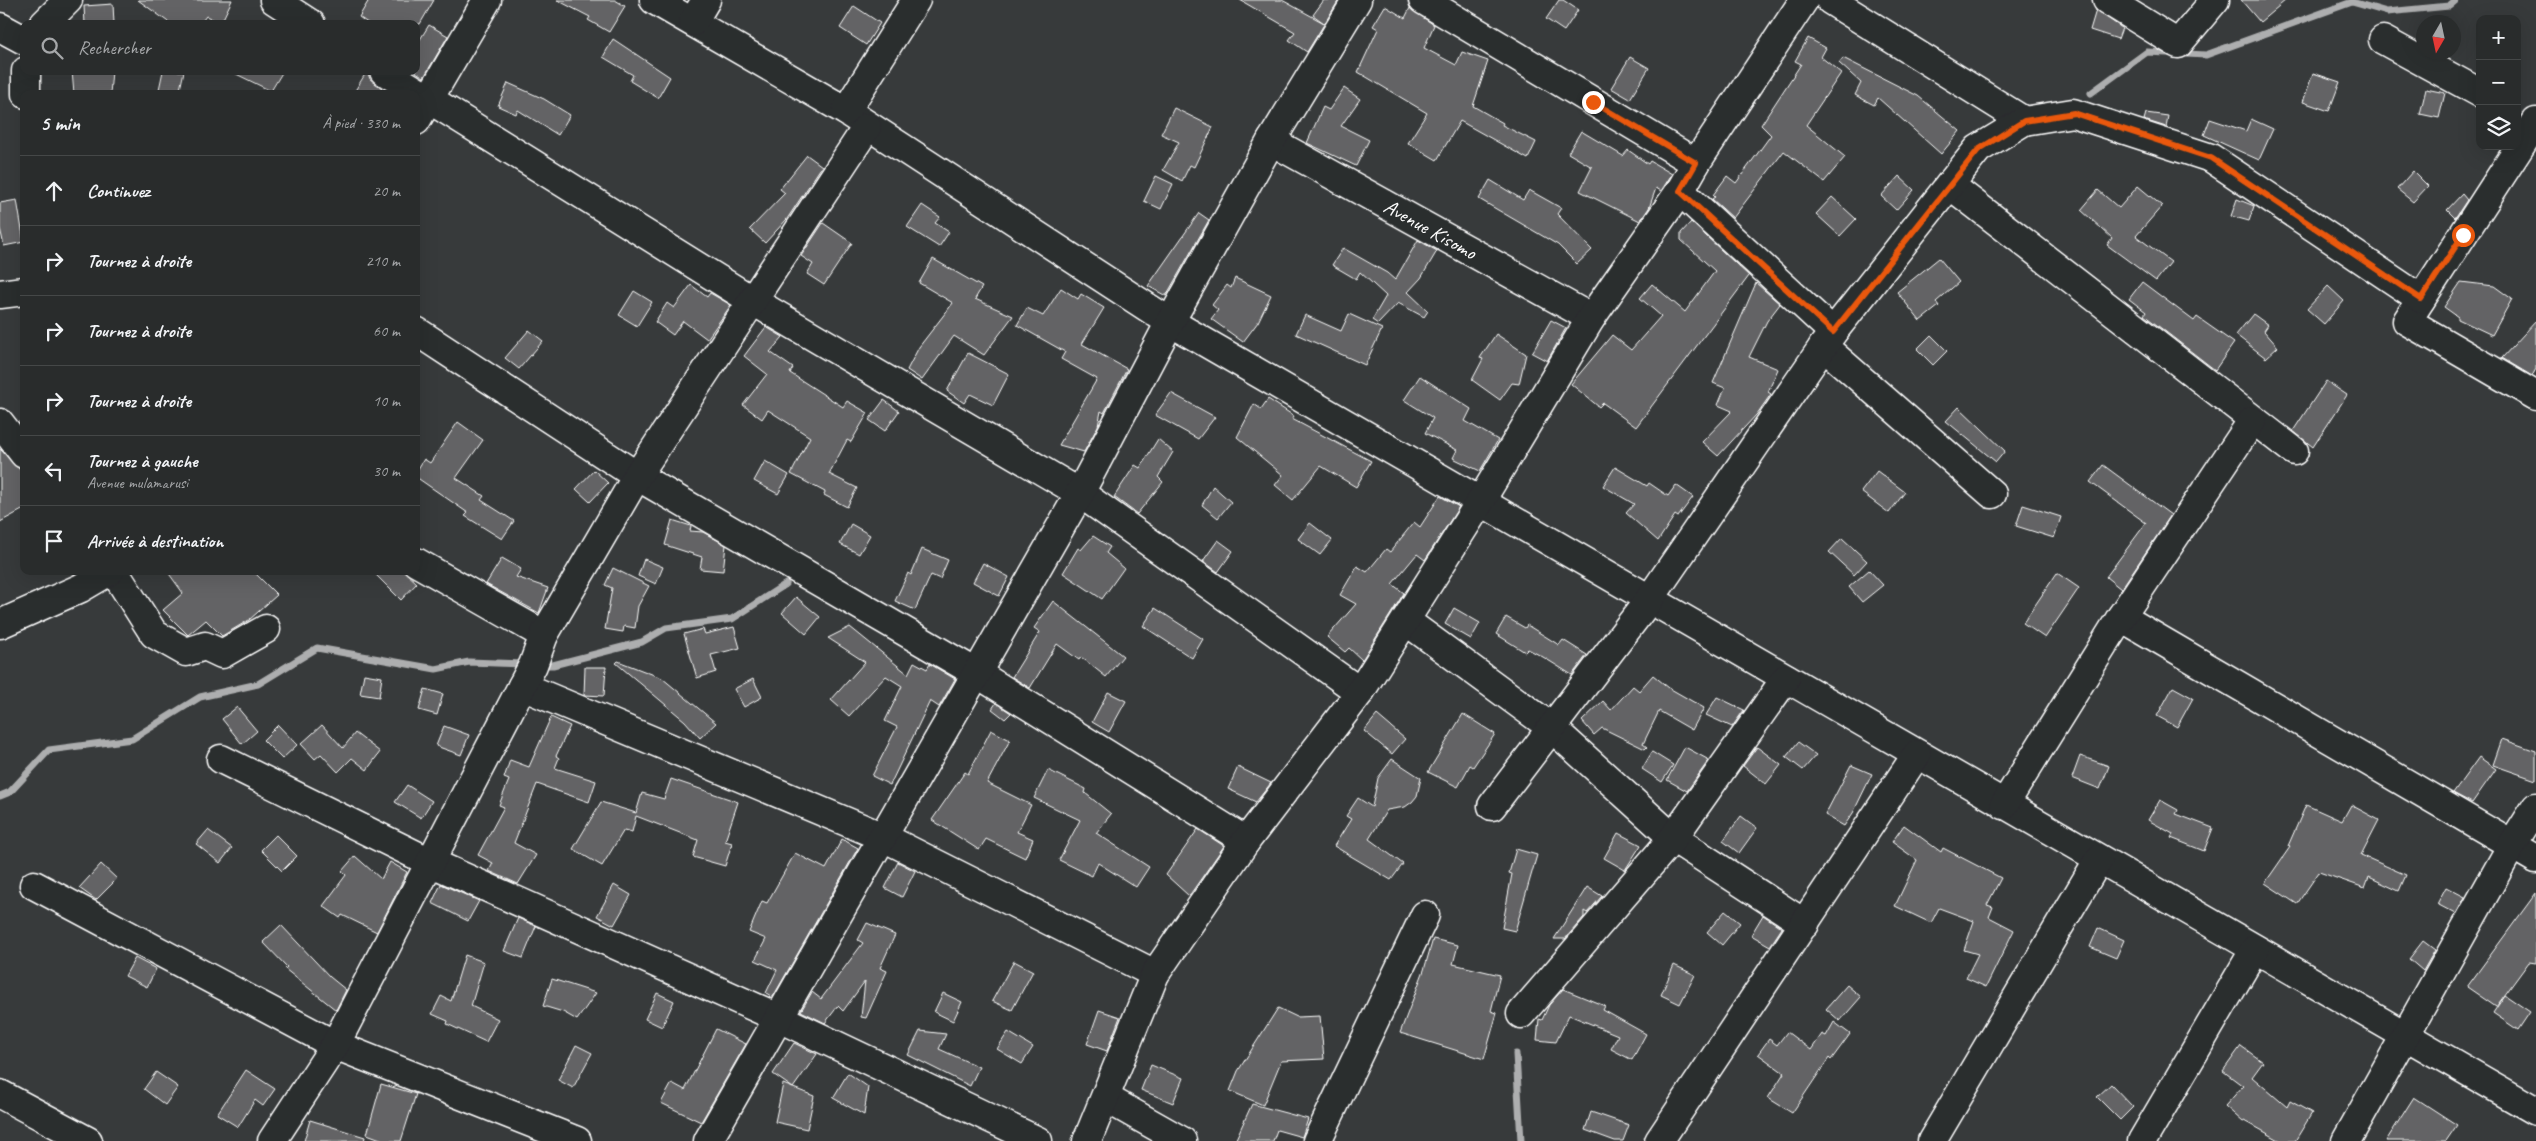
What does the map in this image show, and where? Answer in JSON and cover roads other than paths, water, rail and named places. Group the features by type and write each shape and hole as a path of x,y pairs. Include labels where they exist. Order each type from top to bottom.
{"street":[{"path":"48,20 68,0"},
{"path":"274,0 305,20"},
{"path":"487,0 423,111 753,301 1080,494 1360,692"},
{"path":"654,0 700,11 857,119 1170,322 2536,1111"},
{"path":"272,1141 335,1045 522,686 544,635 637,476 753,301 857,119 916,0"},
{"path":"708,1141 1080,494 1170,322 1272,140 1357,0"},
{"path":"1423,0 1696,163"},
{"path":"1087,1141 1155,974 1246,841 1360,692 1480,502 1591,318 1680,191 1696,163 1804,0"},
{"path":"1830,0 2024,121"},
{"path":"2107,0 2178,44 2215,0"},
{"path":"0,26 20,38"},
{"path":"2383,40 2476,91"},
{"path":"26,75 26,90"},
{"path":"388,75 403,90"},
{"path":"1492,806 1649,600 1828,339 1978,150 2024,121 2074,113 2211,158 2421,299"},
{"path":"2521,115 2536,122 2407,321 2536,396"},
{"name":"Avenue Kisomo","path":"1272,140 1591,318"},
{"path":"1950,185 2294,452"},
{"path":"1680,191 1828,339 1992,494"},
{"path":"0,294 20,292"},
{"path":"420,334 637,476 978,674 1246,841"},
{"path":"2004,805 2121,617 2252,420"},
{"path":"0,423 20,449"},
{"path":"420,564 544,635"},
{"path":"0,624 81,588 103,575"},
{"path":"117,575 154,634 186,652 205,646 222,654 266,629"},
{"path":"2121,617 2536,860"},
{"path":"1406,621 1552,728 1673,838 1804,924"},
{"path":"1521,1014 1673,838 1786,678"},
{"path":"522,686 883,837 1155,974"},
{"path":"1658,1141 1917,754"},
{"path":"221,759 430,862 779,1018 1038,1141"},
{"path":"2346,1141 2512,846 2536,808"},
{"path":"1932,1141 2099,860"},
{"path":"34,885 335,1045 577,1141"},
{"path":"1317,1141 1425,915"},
{"path":"2142,1141 2254,949"},
{"path":"0,1094 88,1141"},
{"path":"1106,1098 1182,1141"}],"waterway":[{"path":"2091,93 2147,52 2206,55 2352,2 2387,12 2449,6 2456,0"},
{"path":"539,665 553,665 642,642 666,628 732,619 786,584"},
{"path":"0,796 10,792 49,750 132,739 200,697 258,684 317,648 436,669 469,662 525,664"},
{"path":"1516,1054 1521,1141"}]}
